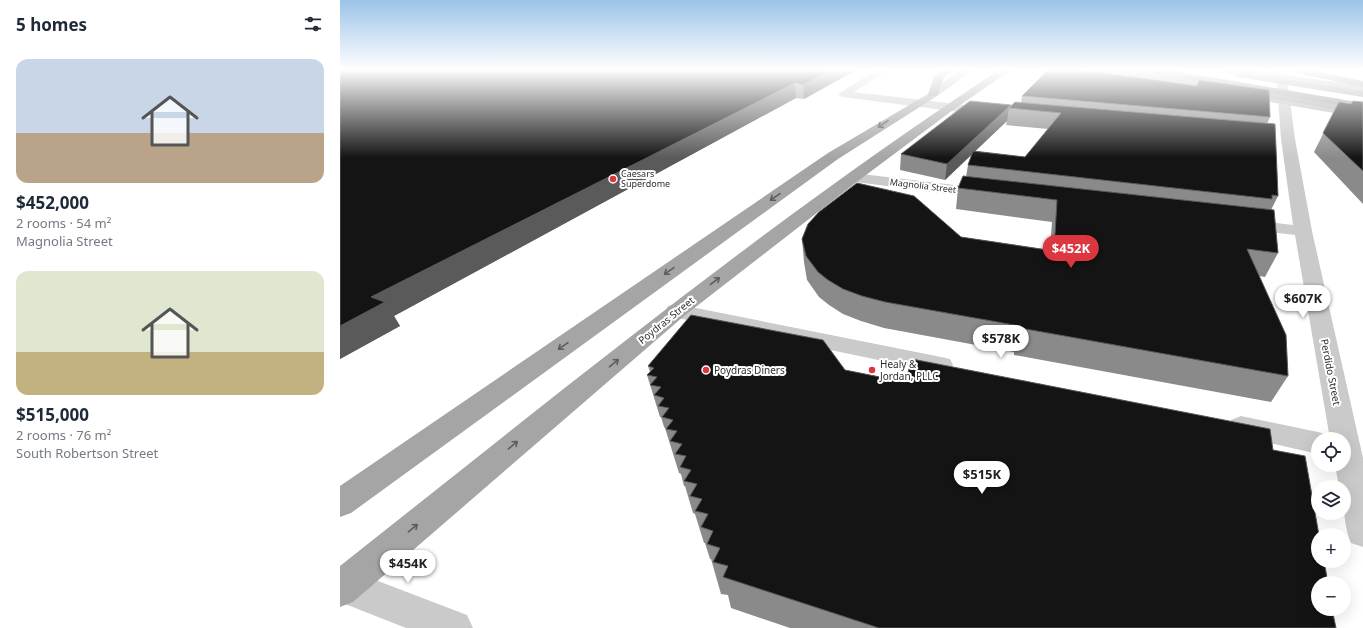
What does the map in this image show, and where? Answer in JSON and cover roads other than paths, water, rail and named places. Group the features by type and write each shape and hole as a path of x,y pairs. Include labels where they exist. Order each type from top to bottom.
{"highway":[{"path":"1323,99 1363,106"},
{"path":"1352,99 1363,101"}],"main road":[{"name":"Poydras Street","path":"340,503 833,156 939,99"},
{"path":"1292,99 1363,111"},
{"name":"Poydras Street","path":"342,587 676,311 852,178 933,102"}],"street":[{"path":"903,99 933,102 1002,113"},
{"path":"1269,99 1363,114"},
{"name":"Perdido Street","path":"1284,102 1280,138 1303,231 1342,432"},
{"name":"Magnolia Street","path":"852,178 1004,196"},
{"path":"1229,222 1303,231"},
{"path":"676,311 961,370"},
{"path":"1217,423 1311,442"},
{"name":"Perdido Street","path":"1350,472 1363,532"},
{"path":"342,587 454,628"}],"place":[{"name":"Caesars Superdome","path":"613,179"},
{"name":"Poydras Diners","path":"706,370"},
{"name":"Healy & Jordan, PLLC","path":"872,370"}]}
